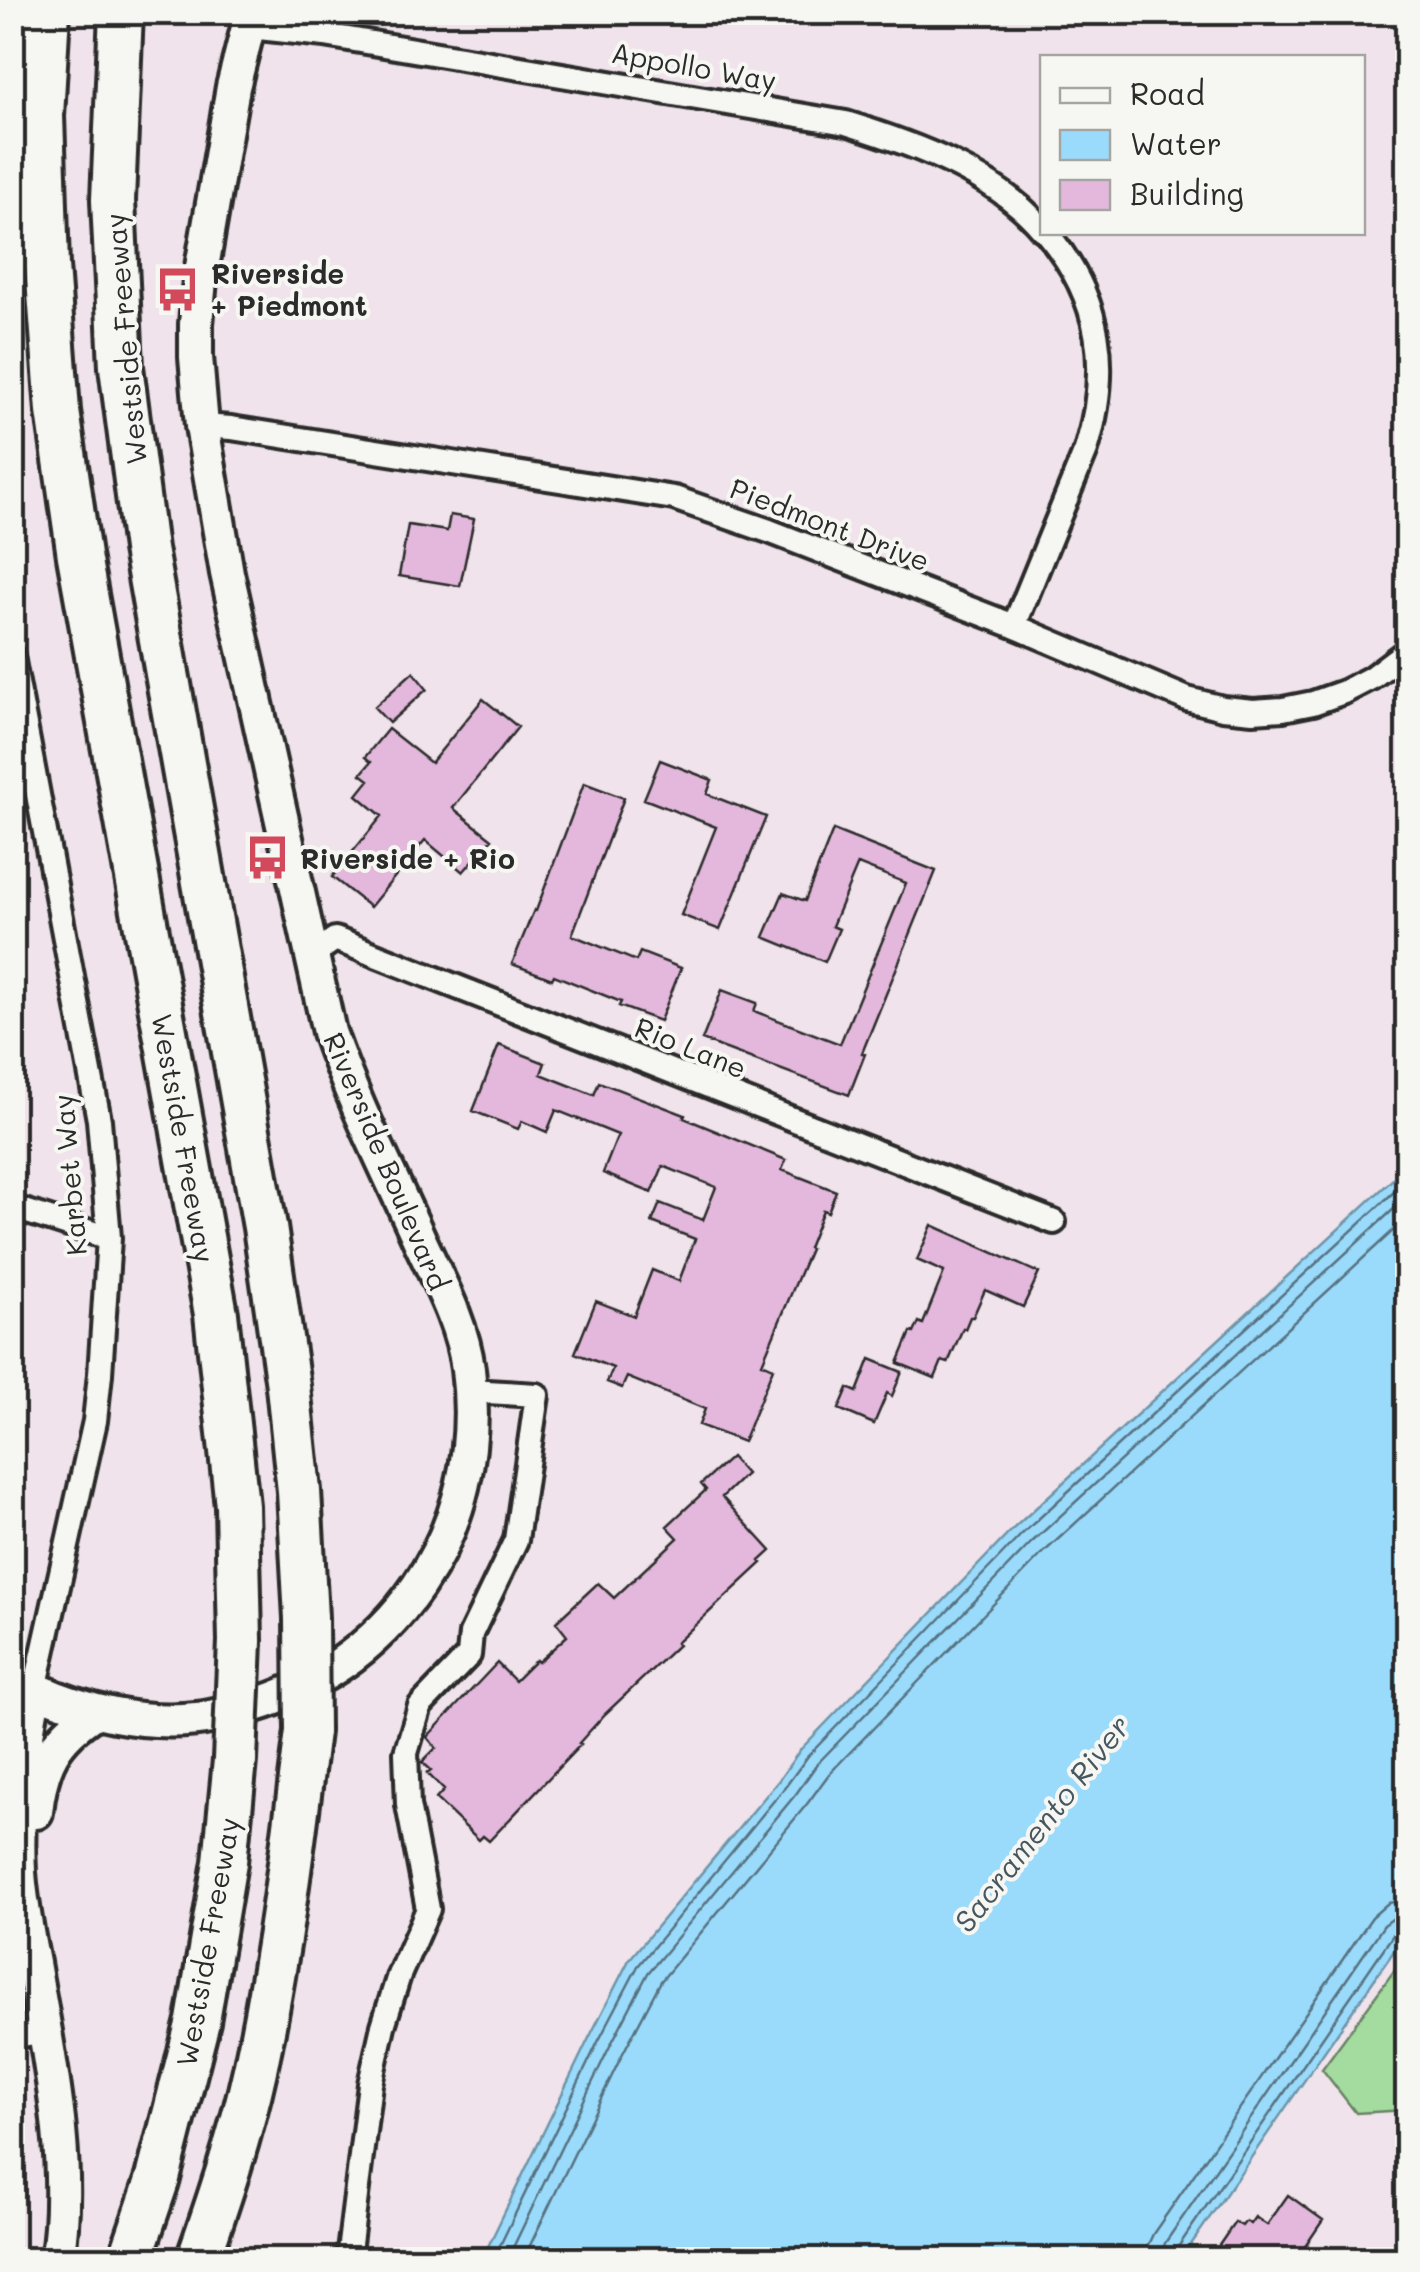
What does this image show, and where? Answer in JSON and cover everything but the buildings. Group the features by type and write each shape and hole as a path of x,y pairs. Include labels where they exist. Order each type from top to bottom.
{"highway":[{"name":"Westside Freeway","path":"48,12 42,116 47,266 58,412 79,556 216,1314 237,1506 240,1641 235,1760 225,1862 198,2021 158,2178 130,2260"},
{"name":"Westside Freeway","path":"121,12 114,200 121,367 145,550 233,1036 278,1315 299,1491 306,1618 307,1731 288,1885 254,2072 198,2260"}],"street":[{"name":"Appollo Way","path":"250,20 846,123 940,157 991,186 1040,227"},
{"name":"Riverside Boulevard","path":"24,1683 95,1712 175,1721 266,1704 293,1692 344,1664 401,1610 444,1540 466,1465 470,1390 464,1348 454,1314 339,1061 330,1032 227,572 202,426 196,340 200,279 233,88 250,20"},
{"name":"Appollo Way","path":"1014,626 1086,450 1100,385 1098,344 1086,297 1064,254 1047,235"},
{"name":"Piedmont Drive","path":"202,426 674,498 1014,626 1187,699 1223,708 1283,709 1313,703 1371,678 1408,650"},
{"name":"Karbet Way","path":"12,656 99,1120 109,1238 95,1420 24,1683"},
{"name":"Rio Lane","path":"311,956 335,939 1054,1222"},
{"path":"12,1207 109,1238"},
{"path":"348,2260 370,2084 383,2026 399,1974 428,1909 408,1805 406,1753 420,1706 469,1655 471,1634 516,1540 537,1395 470,1390"},
{"path":"24,1683 19,1806 28,2034 61,2166 57,2260"},
{"path":"20,1874 32,1850 38,1790 49,1756 71,1727 95,1712"}],"green space":[{"path":"1407,1953 1407,2110 1356,2113 1322,2069"}],"water":[{"name":"Sacramento River","path":"1407,1166 1407,1932 1181,2259 482,2259 629,1960 800,1750 1015,1527"}],"place":[{"name":"Riverside + Piedmont","path":"178,289"},
{"name":"Riverside + Rio","path":"267,858"}]}
